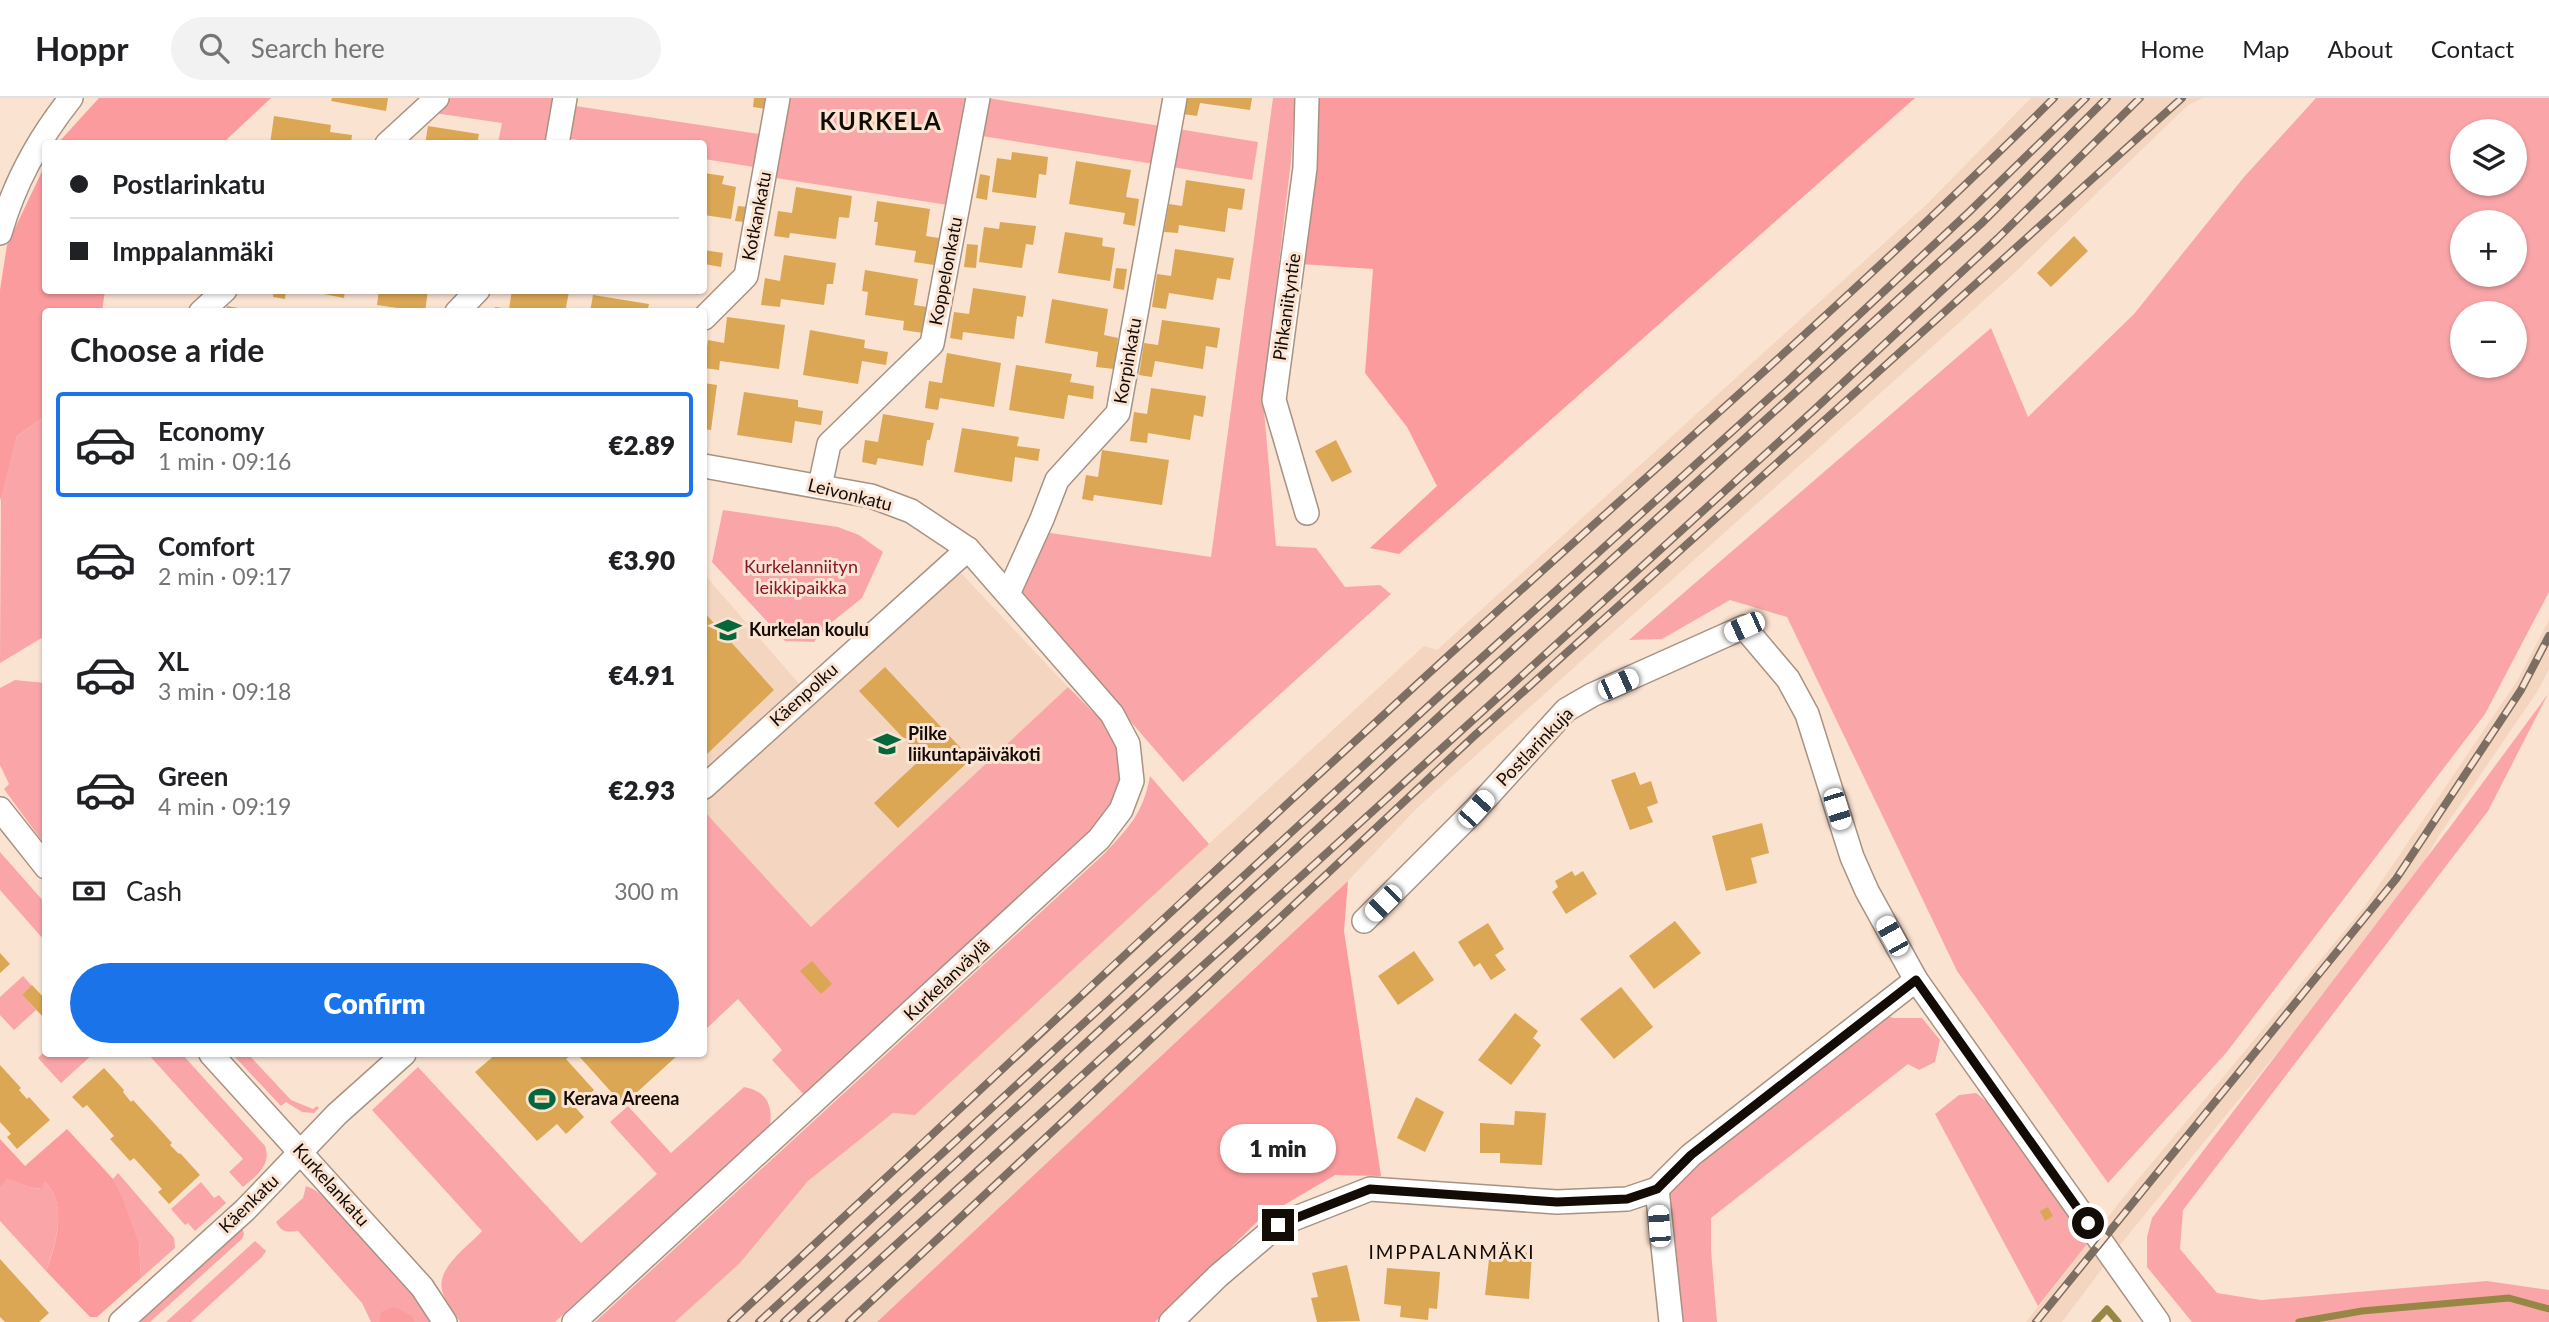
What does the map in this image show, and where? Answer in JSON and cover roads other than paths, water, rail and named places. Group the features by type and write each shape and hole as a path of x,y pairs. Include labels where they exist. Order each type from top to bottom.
{"street":[{"path":"43,140 71,98"},
{"path":"391,140 437,98"},
{"path":"558,140 565,98"},
{"name":"Kotkankatu","path":"707,315 746,276 778,98"},
{"name":"Koppelonkatu","path":"820,486 829,444 932,344 978,98"},
{"name":"Korpinkatu","path":"1007,594 1057,481 1118,413 1175,98"},
{"name":"Pihkaniityntie","path":"1307,98 1305,168 1274,400 1307,513"},
{"path":"0,233 8,206 42,141"},
{"path":"205,308 221,294"},
{"path":"461,308 474,294"},
{"name":"Leivonkatu","path":"707,467 871,496 911,511 968,549 1007,594"},
{"name":"Käenpolku","path":"707,784 968,549"},
{"name":"Kurkelanväylä","path":"574,1322 1099,839 1121,810 1132,781 1128,744 1112,714 1007,594"},
{"name":"Postlarinkuja","path":"1364,921 1476,809 1566,710 1592,695 1744,627 1788,679 1808,714 1852,857 1867,891 1916,980"},
{"path":"0,809 42,862"},
{"path":"1171,1322 1218,1276 1278,1225 1370,1189 1557,1202 1627,1199 1657,1189 1691,1155 1916,980 2158,1322"},
{"name":"Kurkelankatu","path":"214,1057 422,1286 445,1322"},
{"name":"Käenkatu","path":"121,1322 245,1210 301,1152 401,1057"},
{"path":"1657,1189 1671,1322"}],"waterway":[{"path":"2299,1322 2362,1311 2509,1298 2549,1309"},
{"path":"2095,1322 2107,1309 2118,1322"}],"railway":[{"path":"731,1322 1328,766 1897,249 2054,98"},
{"path":"759,1322 1435,700 1788,381 2086,98"},
{"path":"784,1322 1447,709 1983,222 2107,98"},
{"path":"811,1322 1815,409 1998,238 2140,98"},
{"path":"849,1322 1473,737 2182,98"},
{"path":"2036,1322 2396,879 2521,690 2549,636"}],"place":[{"name":"Kurkelan koulu","path":"728,630"},
{"name":"Pilke liikuntapäiväkoti","path":"887,744"},
{"name":"Kerava Areena","path":"542,1099"}],"district":[{"name":"KURKELA","path":"881,122"},
{"name":"IMPPALANMÄKI","path":"1452,1252"}],"park label":[{"name":"Kurkelanniityn leikkipaikka","path":"801,577"}]}
